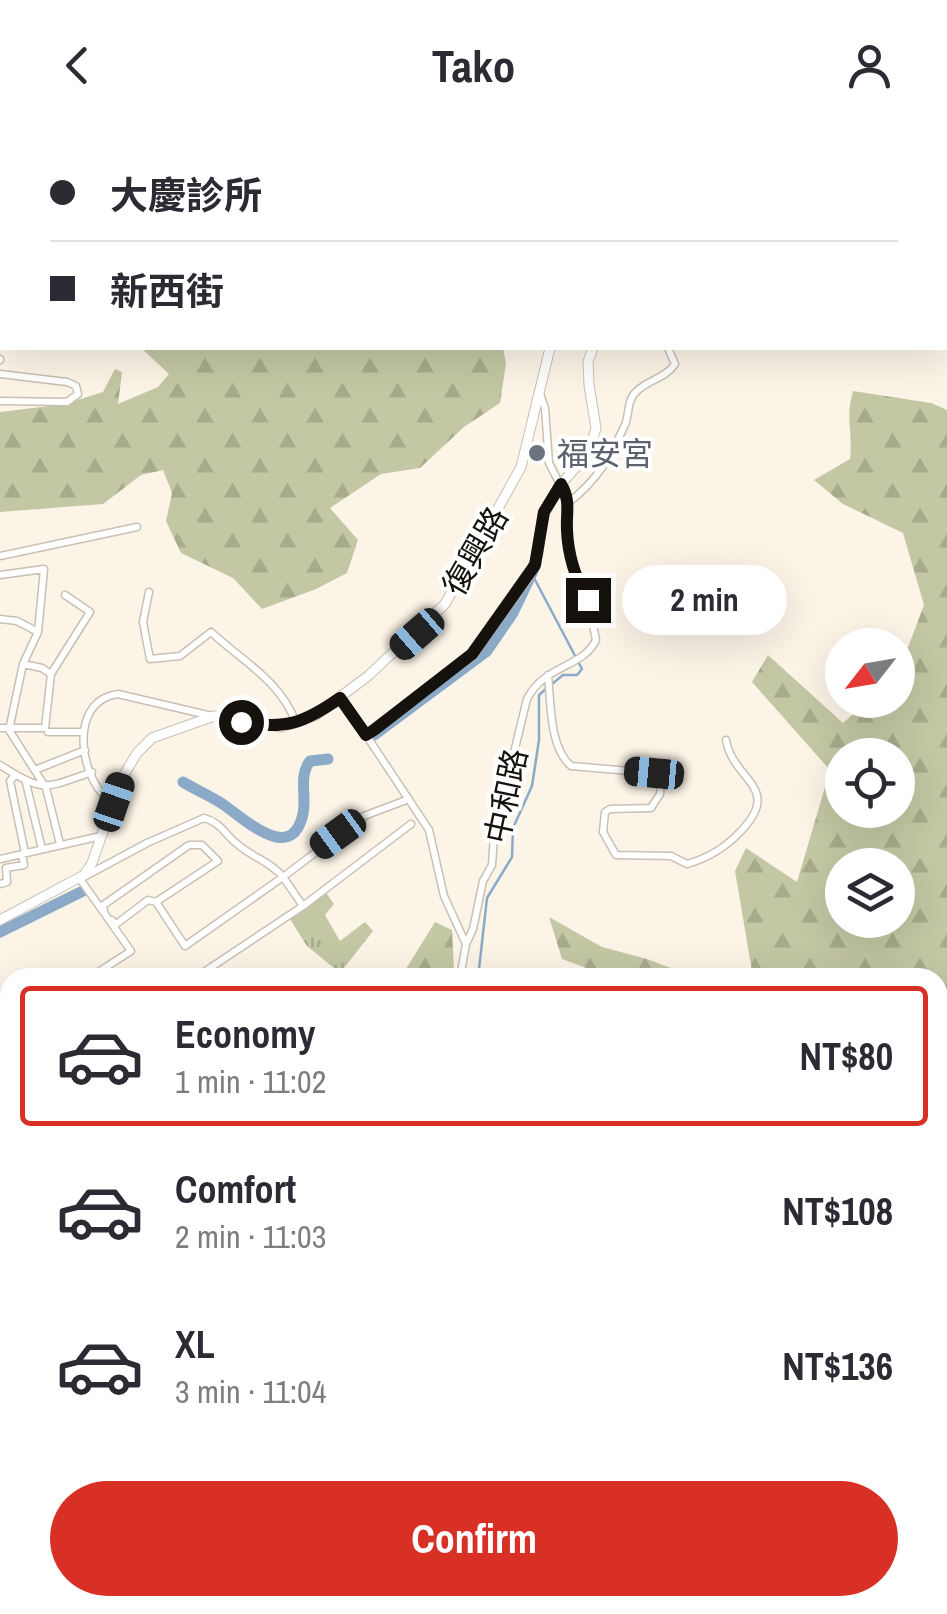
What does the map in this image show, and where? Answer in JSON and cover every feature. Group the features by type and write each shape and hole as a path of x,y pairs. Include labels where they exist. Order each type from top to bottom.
{"street":[{"name":"復興路","path":"296,723 316,716 340,698 417,634 452,594 521,467 550,350"},
{"path":"370,732 472,654 535,565 544,512 561,483 588,454 596,428 589,385 592,350"},
{"path":"570,502 588,488 606,464 637,390 671,370 674,364 669,350"},
{"path":"0,374 67,382 76,386 78,394 67,402 0,401"},
{"path":"533,688 548,687 568,663 592,648 596,640 588,600 574,574 567,530 570,502 547,456 545,408 539,392"},
{"path":"0,556 136,527"},
{"path":"0,575 44,569 38,632 23,664 5,729"},
{"path":"114,802 99,791 82,732 96,702 114,694 260,725 296,723 266,675 246,664 211,632 180,656 150,659 143,622 149,592"},
{"path":"5,729 45,728 51,674 90,612 65,595"},
{"path":"0,618 17,621 38,632"},
{"path":"23,664 51,674"},
{"path":"533,688 548,687"},
{"path":"548,687 553,726 566,762 571,766 654,773 661,781 660,794 652,808 610,808 605,812 604,832 616,856 671,856 686,864 715,854 744,828 757,813 758,802 726,740"},
{"name":"中和路","path":"462,968 482,882 492,865 494,835 533,688"},
{"name":"中和路","path":"340,698 370,732 429,830 441,888 466,944"},
{"path":"96,866 101,836 121,780 145,744 174,728 214,716"},
{"path":"5,729 46,788 60,844"},
{"path":"48,732 82,732"},
{"path":"35,770 85,750"},
{"path":"0,766 26,783 46,788 92,772"},
{"path":"0,884 7,882 6,868 24,865 10,781 15,775"},
{"path":"26,783 42,848"},
{"path":"156,902 218,861 202,844 189,845 102,906 115,925 148,900 156,902 186,946 364,816 408,799"},
{"path":"0,920 80,879 96,866 204,818 216,822 237,845 274,866 303,906"},
{"path":"209,968 303,906 411,824"},
{"path":"0,859 101,836"},
{"path":"80,879 131,952 105,968"},
{"path":"460,927 467,932 473,929"}],"green space":[{"path":"143,350 503,350 506,363 500,403 464,427 420,468 381,474 330,508 358,540 347,573 262,609 233,578 181,553 166,521 172,493 163,470 141,475 103,504 0,512 0,412 65,404 103,392 115,369 122,372 118,404 158,387 169,374"},
{"path":"853,391 931,403 947,410 947,968 751,968 735,871 746,848 797,882 825,787 825,828 915,828 915,738 825,738 825,764 752,682 768,655 825,707 825,718 837,718 843,723 849,718 915,718 915,629 924,605 903,533 843,504 814,480 850,459"},
{"path":"324,890 334,904 325,915 340,941 365,922 373,931 344,968 334,968 307,946 288,916"},
{"path":"549,917 602,947 671,968 586,968 562,959"},
{"path":"435,922 452,930 454,968 407,968"}],"waterway":[{"path":"374,735 487,651 513,613 534,569"},
{"path":"533,576 582,669 577,675 563,675 552,684"},
{"path":"479,968 487,898 512,857 513,828 532,786 539,740 539,695 546,689"},
{"path":"183,782 267,834 289,836 303,814 306,767 310,761 328,759"},
{"path":"0,932 83,891"}],"place":[{"name":"福安宮","path":"537,453"}],"route":[{"path":"241,722 281,726 300,722 316,716 340,698 366,735 374,730 472,654 535,565 544,512 561,484 570,502 567,530 574,574 588,600"}]}
